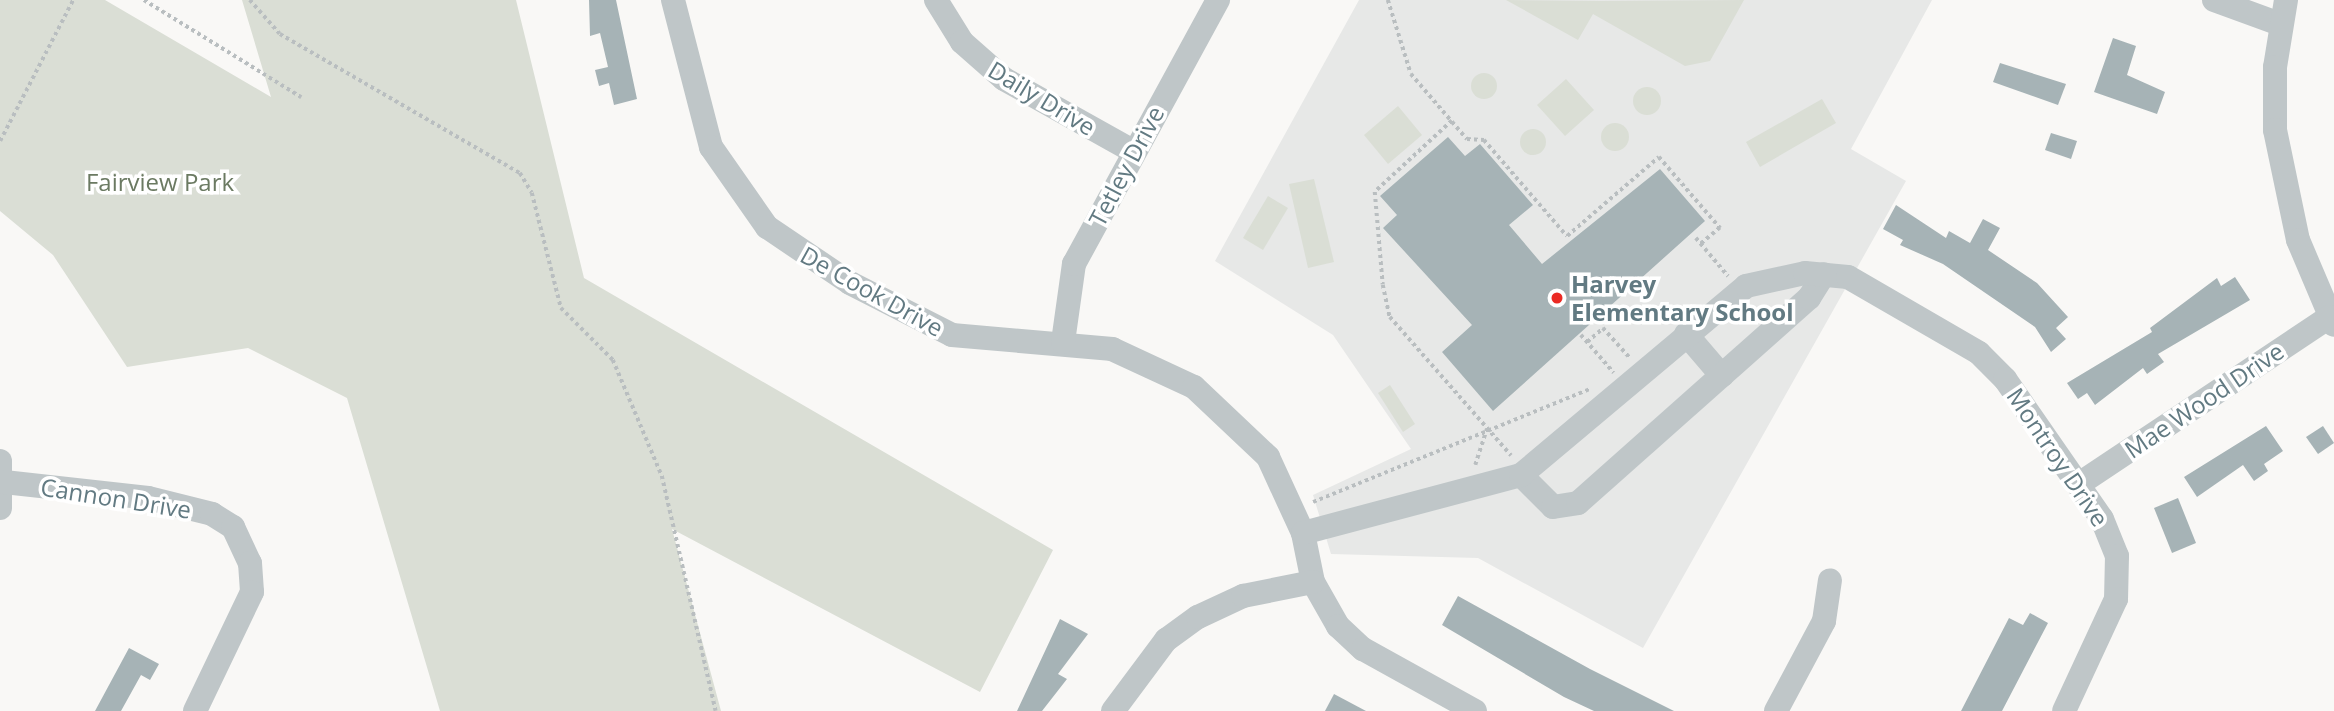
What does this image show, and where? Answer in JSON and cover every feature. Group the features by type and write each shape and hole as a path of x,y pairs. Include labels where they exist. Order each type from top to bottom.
{"street":[{"name":"De Cook Drive","path":"673,0 711,147 766,228 850,283 952,335 1003,344 1063,342 1131,355 1217,404 1269,457 1303,533 1313,582 1324,608 1363,649 1475,711"},
{"name":"Daily Drive","path":"936,0 962,42 1004,79 1133,151"},
{"name":"Tetley Drive","path":"1063,342 1074,264 1133,151 1218,0"},
{"path":"2214,0 2283,12 2274,85 2280,159 2298,240 2332,321"},
{"path":"1303,533 1518,467 1746,286 1836,276"},
{"path":"1518,467 1540,499 1568,509 1836,276"},
{"name":"Montroy Drive","path":"1836,276 1979,353 2079,484 2112,539 2116,599 2064,711"},
{"name":"Mae Wood Drive","path":"2079,484 2332,321"},
{"path":"1686,334 1722,376"},
{"path":"0,508 2,471"},
{"name":"Cannon Drive","path":"2,471 148,498 212,514 233,527 250,563 252,592 195,711"},
{"path":"1776,711 1824,621 1830,580"},
{"path":"1113,711 1166,640 1198,617 1243,596 1313,582"}],"path":[{"path":"65,0 68,10"},
{"path":"0,141 73,0"},
{"path":"250,0 280,34 520,173 532,193 561,308 613,360 653,452 685,561 686,600 716,711"},
{"path":"1388,0 1411,74 1467,139 1484,139 1567,236 1659,157 1720,228 1701,244"},
{"path":"143,1 180,17 300,97"},
{"path":"1452,121 1374,192 1383,285 1390,317 1518,467"},
{"path":"1696,238 1728,276"},
{"path":"1587,342 1603,328 1632,360"},
{"path":"1581,335 1615,374"},
{"path":"1313,502 1487,429 1596,391"},
{"path":"1472,473 1487,429"}],"shaded area":[{"name":"Harvey Elementary School","path":"1359,0 1932,0 1851,149 1906,181 1643,648 1478,558 1331,554 1313,495 1411,449 1333,335 1215,261"}],"green space":[{"name":"Fairview Park","path":"0,0 105,0 271,97 242,0 516,0 584,278 1053,550 980,692 672,529 721,711 440,711 347,398 248,348 127,367 53,255 0,211"},
{"path":"1506,0 1744,0 1710,61 1685,66 1593,14 1578,40"},
{"path":"1484,73 1493,77 1497,86 1493,95 1484,99 1475,95 1471,86 1475,77"},
{"path":"1566,79 1594,110 1565,136 1537,105"},
{"path":"1647,87 1657,91 1661,101 1657,111 1647,115 1637,111 1633,101 1637,91"},
{"path":"1822,99 1836,123 1760,167 1746,142"},
{"path":"1398,106 1422,135 1388,164 1364,135"},
{"path":"1615,123 1625,127 1629,137 1625,147 1615,151 1605,147 1601,137 1605,127"},
{"path":"1533,129 1542,133 1546,142 1542,151 1533,155 1524,151 1520,142 1524,133"},
{"path":"1314,179 1334,262 1308,268 1289,184"},
{"path":"1268,196 1288,208 1263,250 1243,238"},
{"path":"1390,385 1415,424 1403,432 1378,393"}],"building":[{"path":"589,0 616,0 637,99 614,105 609,83 599,86 595,70 608,67 600,33 590,36"},
{"path":"2113,38 2136,46 2127,75 2165,92 2157,114 2094,92"},
{"path":"2000,63 2066,84 2058,105 1993,82"},
{"path":"2051,133 2077,141 2071,159 2045,150"},
{"path":"1448,137 1465,156 1480,144 1533,205 1509,225 1542,264 1660,169 1705,221 1493,411 1442,352 1472,325 1383,228 1397,215 1380,196"},
{"path":"1896,205 1946,238 1949,231 1970,243 1983,219 2000,228 1988,250 2037,283 2068,317 2056,328 2066,339 2051,352 2035,327 1943,264 1900,245 1903,240 1883,229"},
{"path":"2235,277 2250,300 2158,354 2164,362 2147,374 2143,368 2095,405 2087,393 2078,399 2067,383 2152,332 2150,328 2217,278 2221,286"},
{"path":"2266,426 2283,451 2264,464 2268,471 2254,481 2243,465 2197,497 2184,477"},
{"path":"2323,426 2334,443 2318,454 2306,437"},
{"path":"2178,498 2196,543 2172,553 2154,508"},
{"path":"1458,596 1590,669 1674,711 1594,711 1564,697 1442,625"},
{"path":"2030,613 2048,623 2002,711 1961,711 2009,618 2023,625"},
{"path":"1060,619 1088,634 1058,674 1067,679 1042,711 1017,711"},
{"path":"129,648 159,664 150,680 141,675 121,711 95,711"},
{"path":"1334,694 1366,711 1325,711"}],"place":[{"name":"Harvey Elementary School","path":"1557,298"}]}
